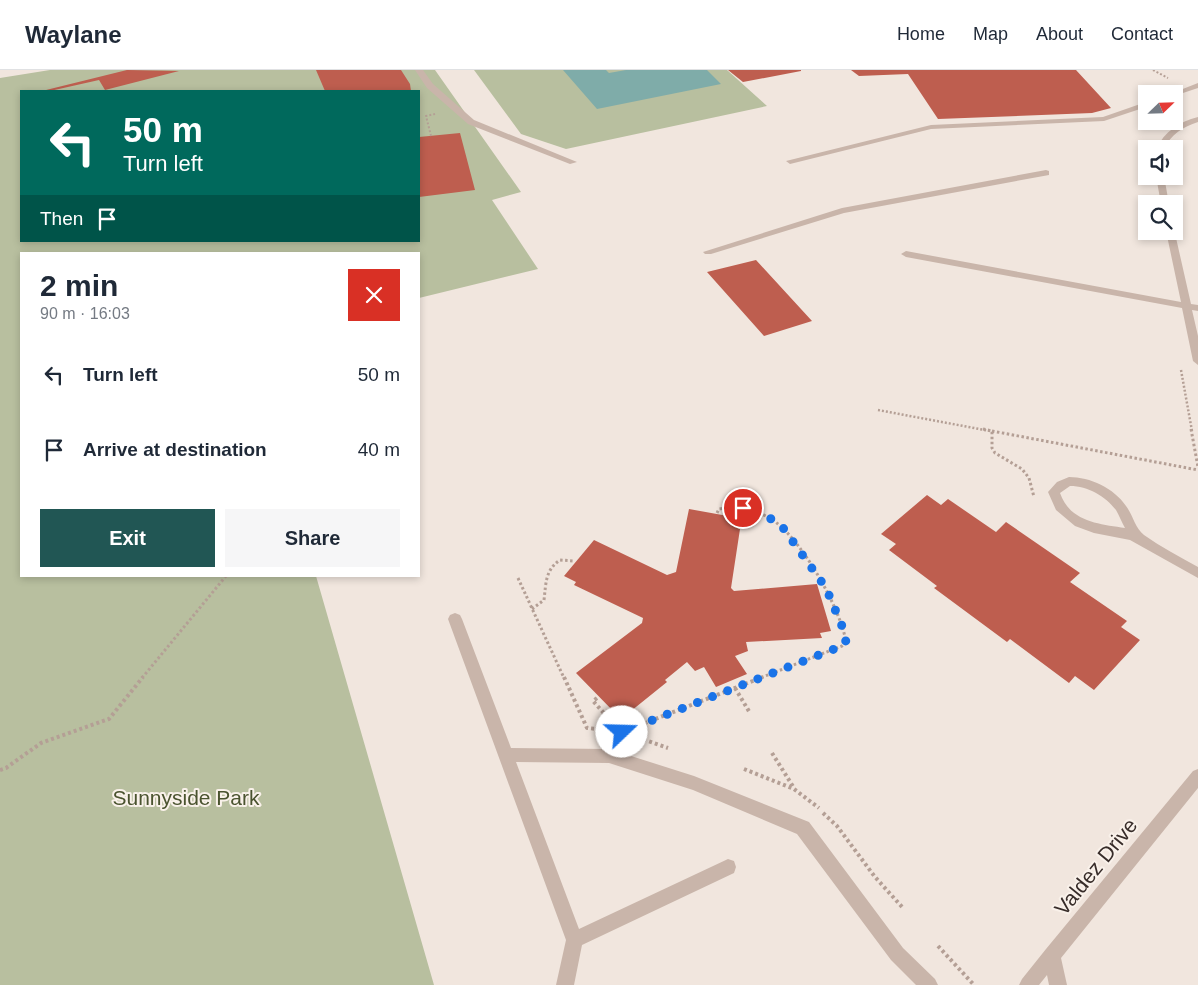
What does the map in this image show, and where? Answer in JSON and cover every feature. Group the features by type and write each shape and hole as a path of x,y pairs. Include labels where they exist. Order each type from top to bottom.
{"street":[{"path":"419,70 430,86 471,122 573,162"},
{"path":"1183,91 1198,85"},
{"path":"790,161 931,127 1104,119 1138,107"},
{"path":"1164,140 1172,132 1198,119"},
{"path":"708,252 842,211 1046,173"},
{"path":"1173,240 1198,361"},
{"path":"906,254 1198,308"},
{"path":"1138,537 1127,521 1122,508 1096,487 1070,481 1058,485 1054,492 1056,502 1063,511 1088,527 1118,531 1138,537 1198,573"},
{"path":"454,619 575,940 565,985"},
{"path":"506,755 609,756 694,783 803,828 897,954 929,985"},
{"name":"Valdez Drive","path":"1028,985 1198,776"},
{"path":"575,940 728,867"},
{"path":"1052,955 1058,985"}],"path":[{"path":"1153,70 1169,79"},
{"path":"431,136 426,116 432,115"},
{"path":"992,431 1198,469 1179,362"},
{"path":"621,731 842,646 846,636 826,588 777,522 753,510 743,508 722,508 717,513"},
{"path":"532,609 544,600 550,568 560,560 574,561"},
{"path":"0,770 6,768 41,742 109,720 225,577"},
{"path":"518,578 587,728 621,731 668,748"},
{"path":"735,688 750,713"},
{"path":"597,698 593,701 621,731"},
{"path":"772,752 794,789"},
{"path":"938,946 974,985"}],"green space":[{"name":"Sunnyside Park","path":"50,70 435,70 521,192 492,200 538,269 420,298 420,252 20,252 20,577 316,577 434,985 0,985 0,78"},
{"path":"474,70 727,70 767,106 566,149 521,134"}],"water":[{"path":"563,70 606,70 609,73 626,70 707,70 721,84 597,109"}],"building":[{"path":"127,70 179,71 105,90 99,80 54,90 46,90"},
{"path":"316,70 401,70 410,84 411,90 325,90"},
{"path":"728,70 801,70 801,71 743,82"},
{"path":"851,70 1076,70 1111,108 1092,113 938,119 908,74 859,76"},
{"path":"460,133 475,190 420,197 420,137"},
{"path":"756,260 812,321 764,336 707,272"},
{"path":"927,495 941,505 948,499 996,532 1006,522 1080,573 1070,582 1127,621 1121,627 1140,640 1094,690 1075,676 1069,683 1010,639 1007,642 934,588 937,586 889,550 896,544 881,534"},
{"path":"689,509 739,518 737,528 740,529 731,588 734,591 817,584 831,631 820,633 822,638 746,642 748,651 735,656 747,674 716,687 704,667 695,671 687,662 665,680 667,682 631,711 625,705 616,714 576,673 642,623 643,618 574,585 576,582 564,576 594,540 667,575 676,572"}],"route":[{"path":"622,732 842,646 846,642 846,636 826,588 784,529 777,522 762,514 743,508"}]}
